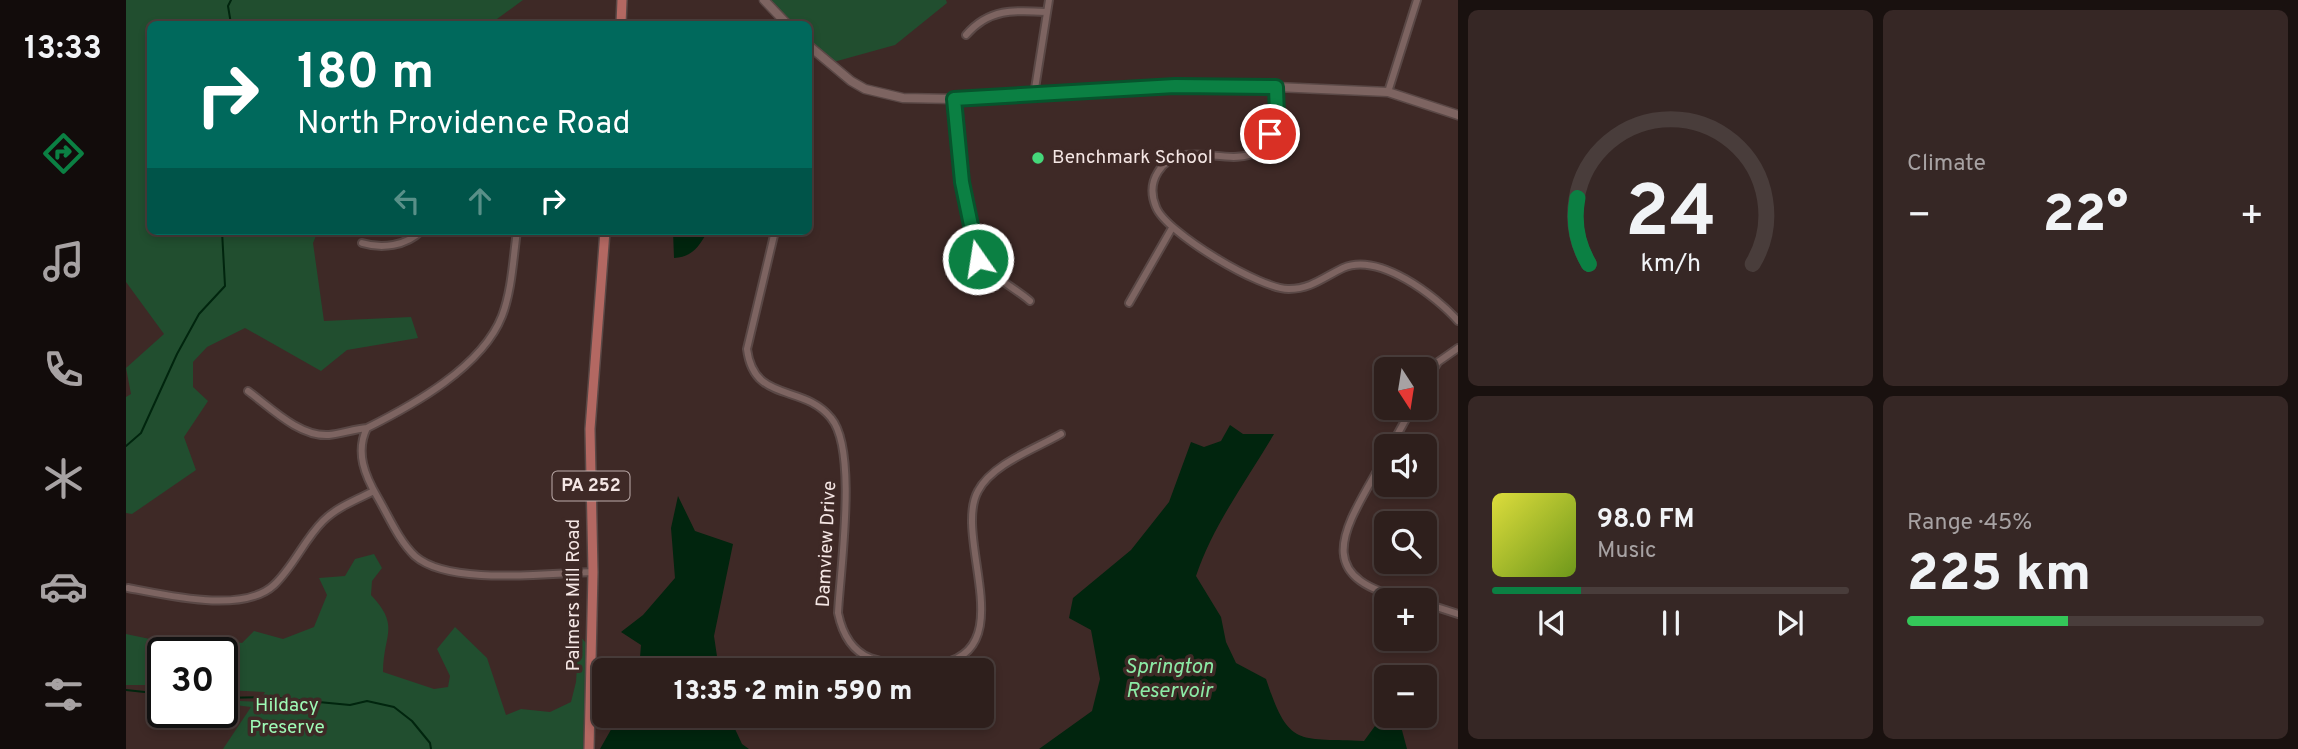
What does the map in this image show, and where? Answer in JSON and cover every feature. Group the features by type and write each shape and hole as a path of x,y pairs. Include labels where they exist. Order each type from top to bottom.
{"main road":[{"path":"621,21 622,0"},
{"path":"764,0 784,21"},
{"path":"812,48 851,81 865,89 904,98 954,99 1175,86 1276,87 1388,92 1458,115"},
{"name":"Palmers Mill Road","path":"589,746 593,572 590,429 605,235"}],"street":[{"path":"1034,95 1049,0"},
{"path":"1388,92 1417,0"},
{"path":"966,35 990,15 1004,11 1047,12"},
{"path":"1276,87 1277,117 1261,146 1247,156 1233,159 1185,154 1162,166 1154,178 1152,194 1157,211 1171,228 1271,288 1304,289 1344,267 1370,266 1430,292 1458,321"},
{"path":"954,99 962,182 978,259 985,268 996,273 1030,301"},
{"path":"1129,303 1171,228"},
{"path":"362,243 374,247 389,246 413,239 417,235"},
{"path":"248,391 298,427 313,433 328,435 367,428 441,385 489,341 502,316 510,288 517,235"},
{"name":"Damview Drive","path":"774,235 747,349 749,364 756,377 767,386 811,401 832,418 842,441 846,471 838,613 842,632 848,642 867,657 933,666 951,662 971,646 982,616 972,533 972,509 978,491 988,477 1061,434"},
{"path":"1437,364 1458,348"},
{"path":"367,428 362,438 361,456 373,491 403,542 415,555 439,569 463,575 593,572"},
{"path":"1374,478 1343,537 1345,564 1367,587 1374,590"},
{"path":"128,588 204,600 257,595 281,577 323,521 338,509 373,491"},
{"path":"1437,607 1458,614"}],"green space":[{"path":"126,0 523,0 494,21 147,21 147,235 316,235 313,243 324,321 411,317 418,338 347,350 321,371 245,328 207,347 193,362 193,387 208,401 184,437 196,470 132,514 126,513 126,397 131,394 126,368 164,334 126,282"},
{"path":"769,0 946,0 947,3 895,45 830,63 812,44 812,21 790,21"},
{"name":"Hildacy Preserve","path":"374,554 382,568 372,581 371,595 386,615 388,623 383,672 434,689 448,687 450,676 437,649 455,627 487,658 506,715 521,709 550,712 571,702 576,682 579,635 586,643 583,749 223,749 251,707 238,705 238,701 259,702 265,692 238,691 238,642 242,643 254,631 283,639 314,627 327,595 319,578 345,576 355,559"},
{"path":"126,634 147,638 147,685 126,685"}],"water":[{"path":"673,235 705,235 691,253 674,258"},
{"name":"Springton Reservoir","path":"1230,425 1243,434 1274,434 1221,521 1196,576 1221,617 1226,642 1236,663 1266,679 1282,717 1298,735 1324,740 1364,741 1374,727 1401,728 1407,749 1039,749 1092,711 1100,679 1091,630 1069,618 1073,598 1131,550 1169,502 1191,442 1204,447 1221,441"},
{"path":"678,496 695,531 733,544 714,636 717,658 640,658 641,645 621,632 643,615 675,578 671,528"},
{"path":"612,728 735,728 742,744 749,749 600,749"}],"waterway":[{"path":"230,21 228,6 231,0"},
{"path":"126,446 141,433 177,354 199,314 225,286 222,235"},
{"path":"126,690 147,692"},
{"path":"238,698 266,697 350,705 367,701 394,707 412,721 430,743 431,749"}],"place":[{"name":"Benchmark School","path":"1038,158"}],"route":[{"path":"978,259 962,182 954,99 1175,86 1276,87 1277,117 1270,134"}]}
